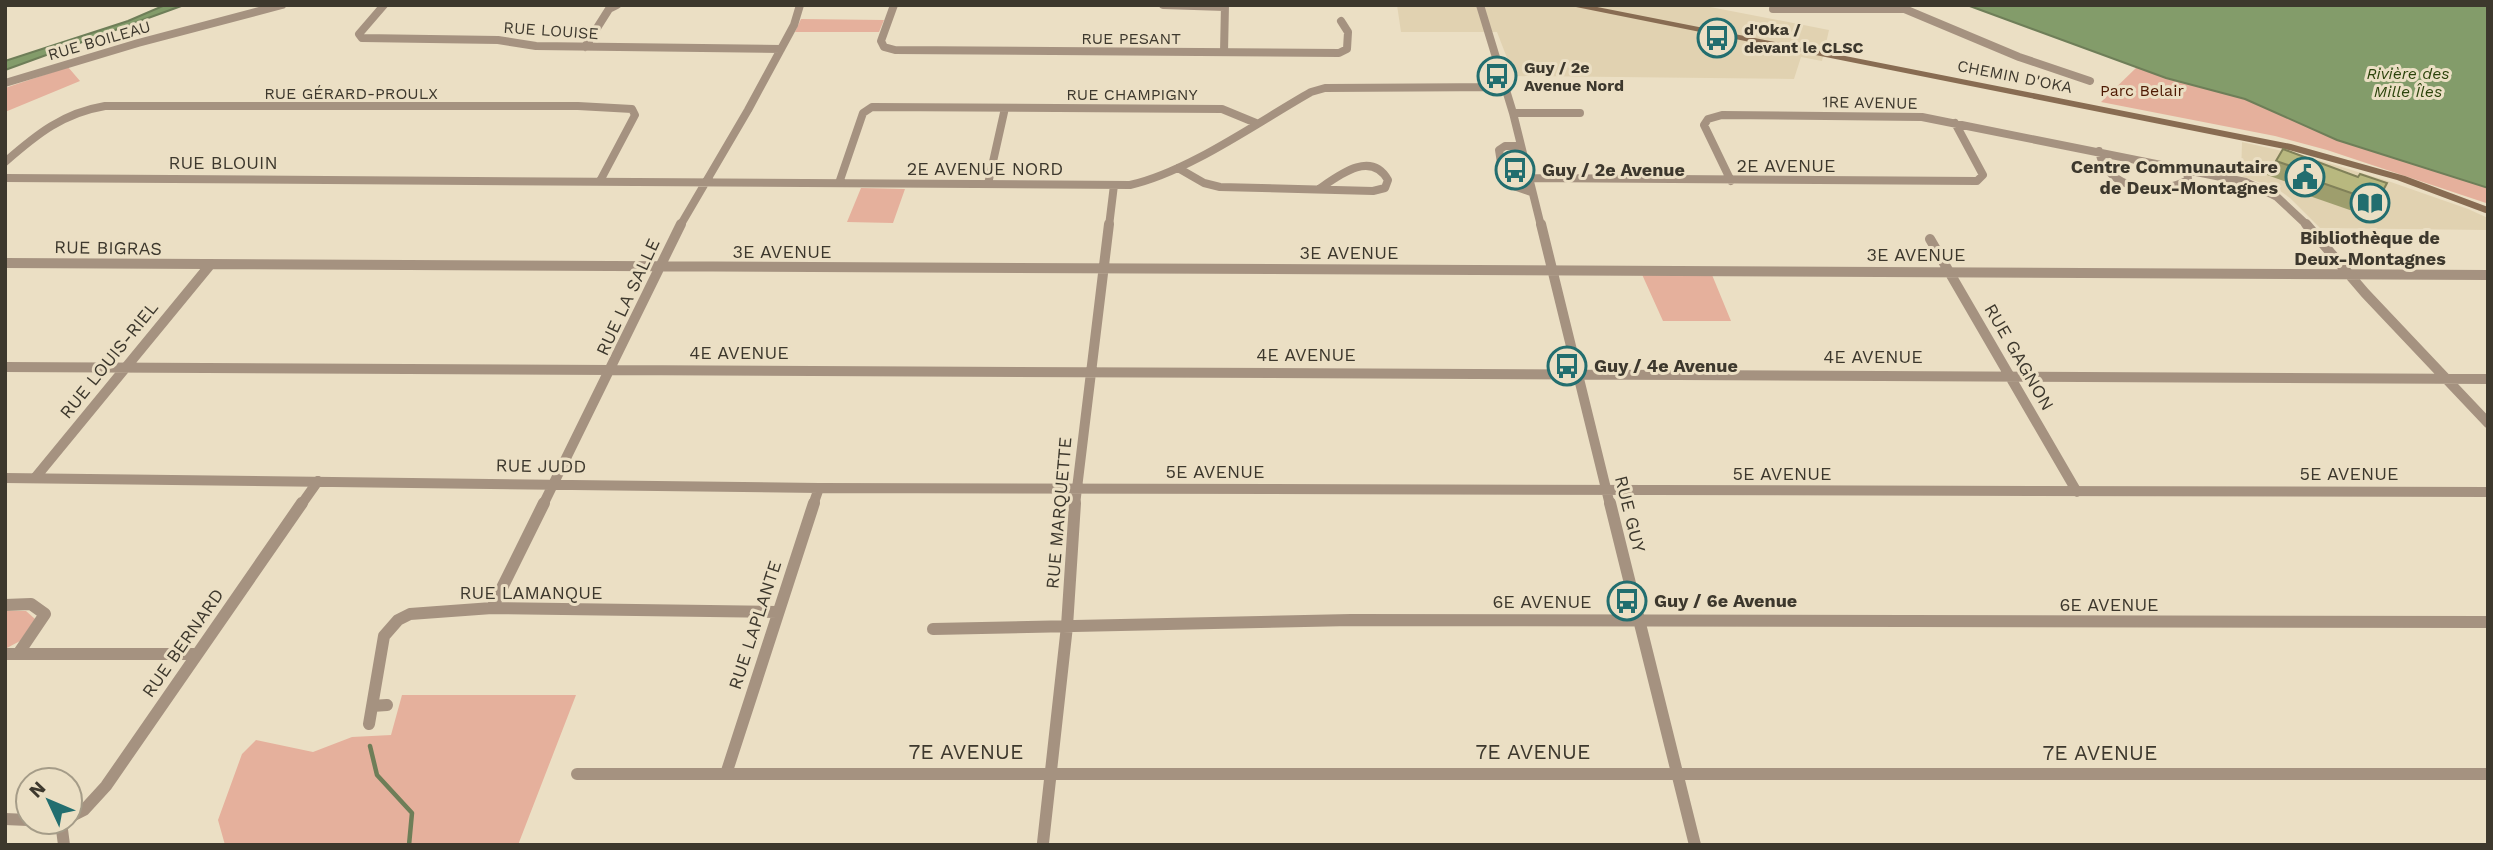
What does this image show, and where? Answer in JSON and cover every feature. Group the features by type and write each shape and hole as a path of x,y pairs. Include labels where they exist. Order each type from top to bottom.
{"main road":[{"name":"CHEMIN D'OKA","path":"1571,5 2291,147 2387,174 2488,211"}],"street":[{"name":"RUE BOILEAU","path":"5,83 138,43 282,5"},
{"name":"RUE LOUISE","path":"384,5 359,34 362,38 498,40 536,46 781,49"},
{"path":"585,47 609,9 617,5"},
{"name":"RUE LA SALLE","path":"492,608 611,370 658,267 704,182 748,110 794,25 800,5"},
{"name":"RUE PESANT","path":"894,5 881,41 884,47 895,50 1339,53 1347,48 1348,33 1341,21"},
{"path":"1163,5 1225,6 1224,52"},
{"name":"RUE GUY","path":"1480,5 1513,113 1695,845"},
{"path":"1895,5 2019,57 2090,81"},
{"path":"1773,9 1905,9"},
{"name":"2E AVENUE NORD","path":"441,180 1114,186 1152,180 1178,168 1311,92 1325,88 1505,87"},
{"name":"RUE GÉRARD-PROULX","path":"5,162 51,122 86,108 105,106 578,106 632,109 635,115 600,181"},
{"name":"RUE CHAMPIGNY","path":"839,183 861,117 866,110 883,106 1222,109 1256,123"},
{"path":"988,184 1005,108"},
{"path":"1513,113 1580,113"},
{"name":"1RE AVENUE","path":"1731,181 1704,125 1708,119 1722,115 1922,117 2099,151 2246,182 2269,190 2288,204 2348,274"},
{"name":"2E AVENUE","path":"1528,178 1978,181 1983,175 1955,123"},
{"path":"1520,146 1505,146 1499,150 1505,182 1507,187 1531,192"},
{"path":"2099,151 2117,181 2132,186 2175,187 2188,180 2187,170"},
{"path":"1178,168 1204,183 1220,187 1373,191 1385,188 1388,180 1383,171 1366,164 1348,170 1319,189"},
{"name":"RUE BLOUIN","path":"5,178 441,180"},
{"name":"RUE MARQUETTE","path":"1044,844 1067,626 1076,489 1114,186"},
{"name":"RUE GAGNON","path":"1930,239 2077,492"},
{"name":"RUE BIGRAS","path":"5,263 210,265"},
{"name":"3E AVENUE","path":"210,265 2488,275"},
{"name":"RUE LOUIS-RIEL","path":"35,478 210,265"},
{"path":"2348,274 2488,423"},
{"name":"4E AVENUE","path":"5,367 2488,379"},
{"name":"RUE JUDD","path":"5,478 1076,489"},
{"name":"RUE BERNARD","path":"84,810 106,786 318,481"},
{"name":"RUE LAPLANTE","path":"726,774 819,488"},
{"name":"5E AVENUE","path":"1076,489 2488,492"},
{"path":"5,605 31,604 45,614 12,654"},
{"name":"RUE LAMANQUE","path":"369,724 384,636 398,620 411,614 492,608 777,612"},
{"name":"6E AVENUE","path":"933,629 1351,620 2488,622"},
{"path":"12,654 196,654"},
{"path":"372,706 387,705"},
{"name":"7E AVENUE","path":"578,774 2488,774"}],"shaded area":[{"path":"1397,5 1700,5 1829,30 1822,61 1801,57 1794,79 1514,76 1497,32 1401,32"},
{"path":"2242,142 2305,156 2468,209 2488,218 2488,230 2320,228 2276,188 2241,176"}],"green space":[{"path":"801,19 884,20 879,32 795,32"},
{"path":"68,67 80,81 5,112 5,88"},
{"name":"Parc Belair","path":"2137,67 2166,78 2245,99 2337,140 2488,188 2486,203 2327,150 2275,136 2101,102"},
{"path":"861,188 905,189 893,223 847,222"},
{"path":"1640,270 1710,270 1731,321 1663,321"},
{"path":"5,611 26,611 35,619 20,641 5,649"},
{"path":"402,695 576,695 518,845 225,845 218,820 242,754 256,740 313,752 352,737 391,735"}],"water":[{"path":"165,5 184,5 5,70 5,61 128,21"},
{"name":"Rivière des Mille Îles","path":"1967,5 2488,5 2488,188 2337,140 2245,99 2166,78"}],"building":[{"path":"2283,149 2358,177 2360,174 2387,183 2377,202 2308,178 2311,173 2276,161"}],"waterway":[{"path":"370,746 377,775 412,813 409,845"}],"place":[{"name":"d'Oka / devant le CLSC","path":"1717,38"},
{"name":"Guy / 2e Avenue Nord","path":"1497,76"},
{"name":"Guy / 2e Avenue","path":"1515,170"},
{"name":"Centre Communautaire de Deux-Montagnes","path":"2305,177"},
{"name":"Bibliothèque de Deux-Montagnes","path":"2370,203"},
{"name":"Guy / 4e Avenue","path":"1567,366"},
{"name":"Guy / 6e Avenue","path":"1627,601"}]}
